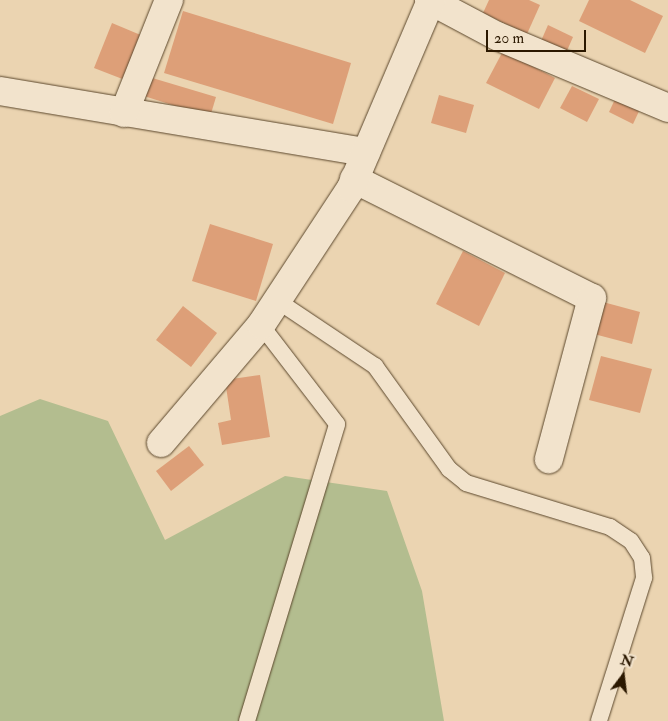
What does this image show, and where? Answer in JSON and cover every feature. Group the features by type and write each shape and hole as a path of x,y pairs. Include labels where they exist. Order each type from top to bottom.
{"street":[{"path":"124,112 168,0"},
{"path":"162,443 262,325 354,179 430,0 497,36 668,108"},
{"path":"0,92 366,152"},
{"path":"354,179 592,298 549,459"}],"lane":[{"path":"278,301 375,366 449,469 466,482 610,526 631,541 642,558 644,578 599,721"},
{"path":"247,721 337,424 262,325"}],"green space":[{"path":"40,399 108,421 165,540 285,476 387,491 422,591 444,721 0,721 0,416"}],"building":[{"path":"489,0 529,0 540,5 527,34 483,13"},
{"path":"589,0 630,0 663,16 645,53 579,21"},
{"path":"183,11 351,63 333,124 164,73"},
{"path":"112,23 143,36 125,80 94,68"},
{"path":"548,25 573,37 566,53 541,41"},
{"path":"503,51 555,78 539,109 486,83"},
{"path":"149,77 216,97 210,117 144,96"},
{"path":"572,86 599,99 587,122 560,108"},
{"path":"439,95 474,105 466,133 431,123"},
{"path":"617,95 641,107 633,124 609,112"},
{"path":"210,224 273,244 256,301 192,281"},
{"path":"463,251 505,273 479,326 436,304"},
{"path":"603,302 640,312 632,344 594,334"},
{"path":"183,306 217,333 191,367 156,340"},
{"path":"601,356 652,369 640,413 589,400"},
{"path":"260,375 270,437 222,445 218,423 231,420 225,380"},
{"path":"189,446 204,465 171,491 156,471"}]}
